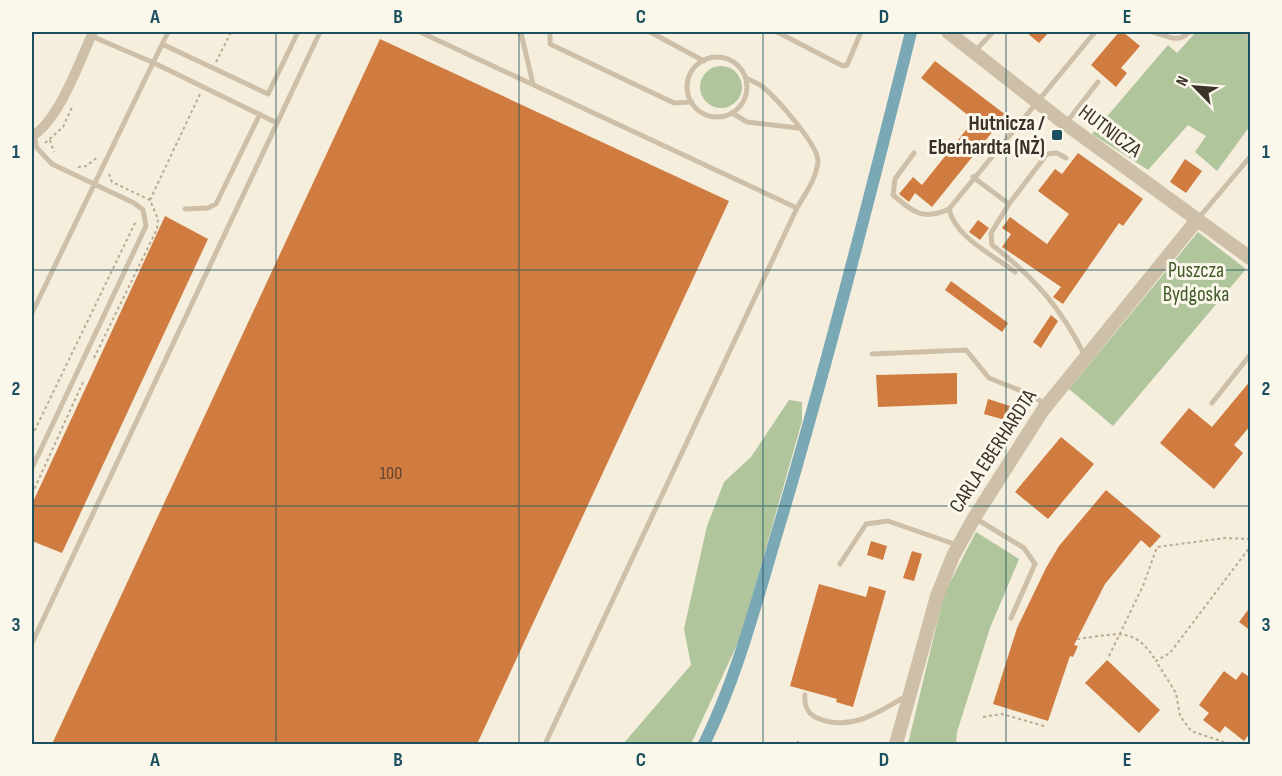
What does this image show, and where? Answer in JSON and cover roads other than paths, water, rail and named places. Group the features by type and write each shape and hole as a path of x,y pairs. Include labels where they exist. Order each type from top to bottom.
{"street":[{"name":"HUTNICZA","path":"948,32 1065,124 1251,258"},
{"path":"33,135 45,126 60,102 92,34"},
{"name":"CARLA EBERHARDTA","path":"896,744 937,596 959,545 974,518 1047,406 1197,220"}],"lane":[{"path":"32,313 168,32"},
{"path":"162,44 268,94 298,32"},
{"path":"32,644 320,32"},
{"path":"420,32 796,208"},
{"path":"518,32 521,33 533,84"},
{"path":"549,32 550,44 674,103 692,102"},
{"path":"650,32 704,61"},
{"path":"777,32 843,66 847,65 861,32"},
{"path":"974,52 993,32"},
{"path":"914,153 895,179 893,195 925,216 932,216 949,209 973,177 1095,32"},
{"path":"1153,32 1176,39 1184,37 1189,32"},
{"path":"1245,32 1251,35"},
{"path":"92,34 277,123"},
{"path":"545,744 796,208 814,176 818,159 811,142 762,86 746,78 736,63 727,58 718,57 704,61 693,69 687,88 692,102 703,113 712,117 732,113 746,98 746,78"},
{"path":"1065,124 1098,82"},
{"path":"732,113 747,122 798,128"},
{"path":"185,209 208,208 216,204 260,114"},
{"path":"32,468 146,226 143,210 94,183 52,164 37,148 33,135"},
{"path":"1065,158 1057,153 1047,154 991,233 992,245 1034,280 1074,333 1086,356"},
{"path":"1197,220 1251,157"},
{"path":"973,177 1010,204"},
{"path":"949,209 951,220 960,230 1015,272"},
{"path":"872,354 966,350 989,378 1034,396 1047,406"},
{"path":"1212,403 1251,355"},
{"path":"974,518 1024,548 1035,564 1011,618"},
{"path":"840,564 866,524 888,521 959,545"},
{"path":"805,695 804,704 808,712 832,723 845,724 876,714 910,694"}],"waterway":[{"path":"704,744 738,659 783,513 850,273 911,32"}],"place":[{"name":"Hutnicza / Eberhardta (NŻ)","path":"1057,135"}],"park label":[{"name":"Puszcza Bydgoska","path":"1196,282"}]}
